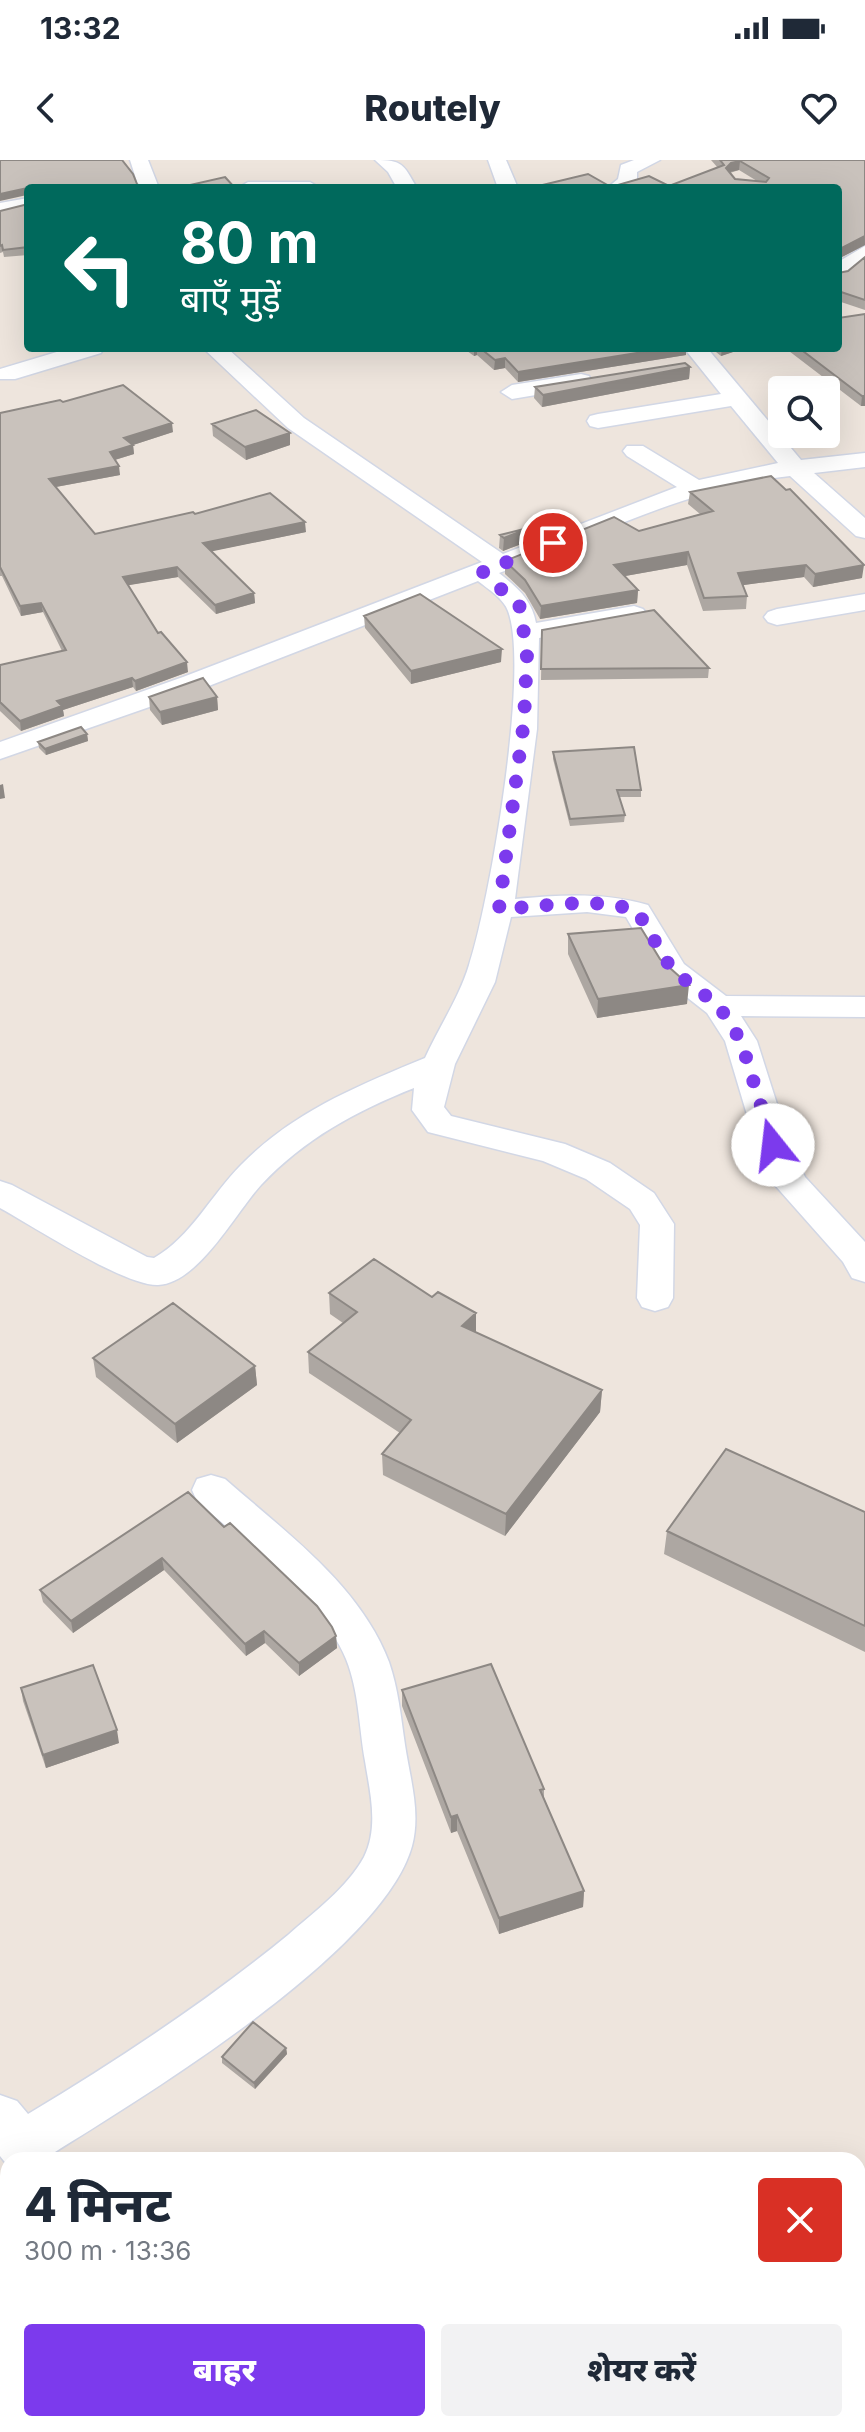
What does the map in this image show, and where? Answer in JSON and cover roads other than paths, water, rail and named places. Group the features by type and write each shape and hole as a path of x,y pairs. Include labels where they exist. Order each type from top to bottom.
{"street":[{"path":"139,160 148,184"},
{"path":"384,160 396,169 405,184"},
{"path":"497,160 506,184"},
{"path":"623,184 627,181 628,169 651,160"},
{"path":"0,209 24,205"},
{"path":"842,270 859,246"},
{"path":"7,374 80,352"},
{"path":"218,352 294,422 392,491 452,528 491,568 520,607 525,633 524,721 499,909 484,968 436,1066 426,1104 432,1118 440,1124 565,1156 598,1171 642,1201 657,1224 655,1298"},
{"path":"678,366 702,355 794,467 860,520"},
{"path":"512,392 603,378"},
{"path":"598,421 736,398"},
{"path":"635,451 696,488"},
{"path":"0,751 192,683 696,488 759,472 865,460"},
{"path":"777,617 865,602"},
{"path":"525,633 642,613"},
{"path":"499,909 615,905 637,911 672,970 719,1006 741,1041 773,1145 790,1183 855,1253 865,1269"},
{"path":"719,1006 865,1007"},
{"path":"0,1193 138,1268 158,1272 180,1258 209,1230 246,1180 303,1130 362,1097 436,1066"},
{"path":"19,2141 159,2061 244,2000 327,1930 376,1876 394,1838 395,1806 364,1651 341,1617 312,1585 211,1490"}]}
